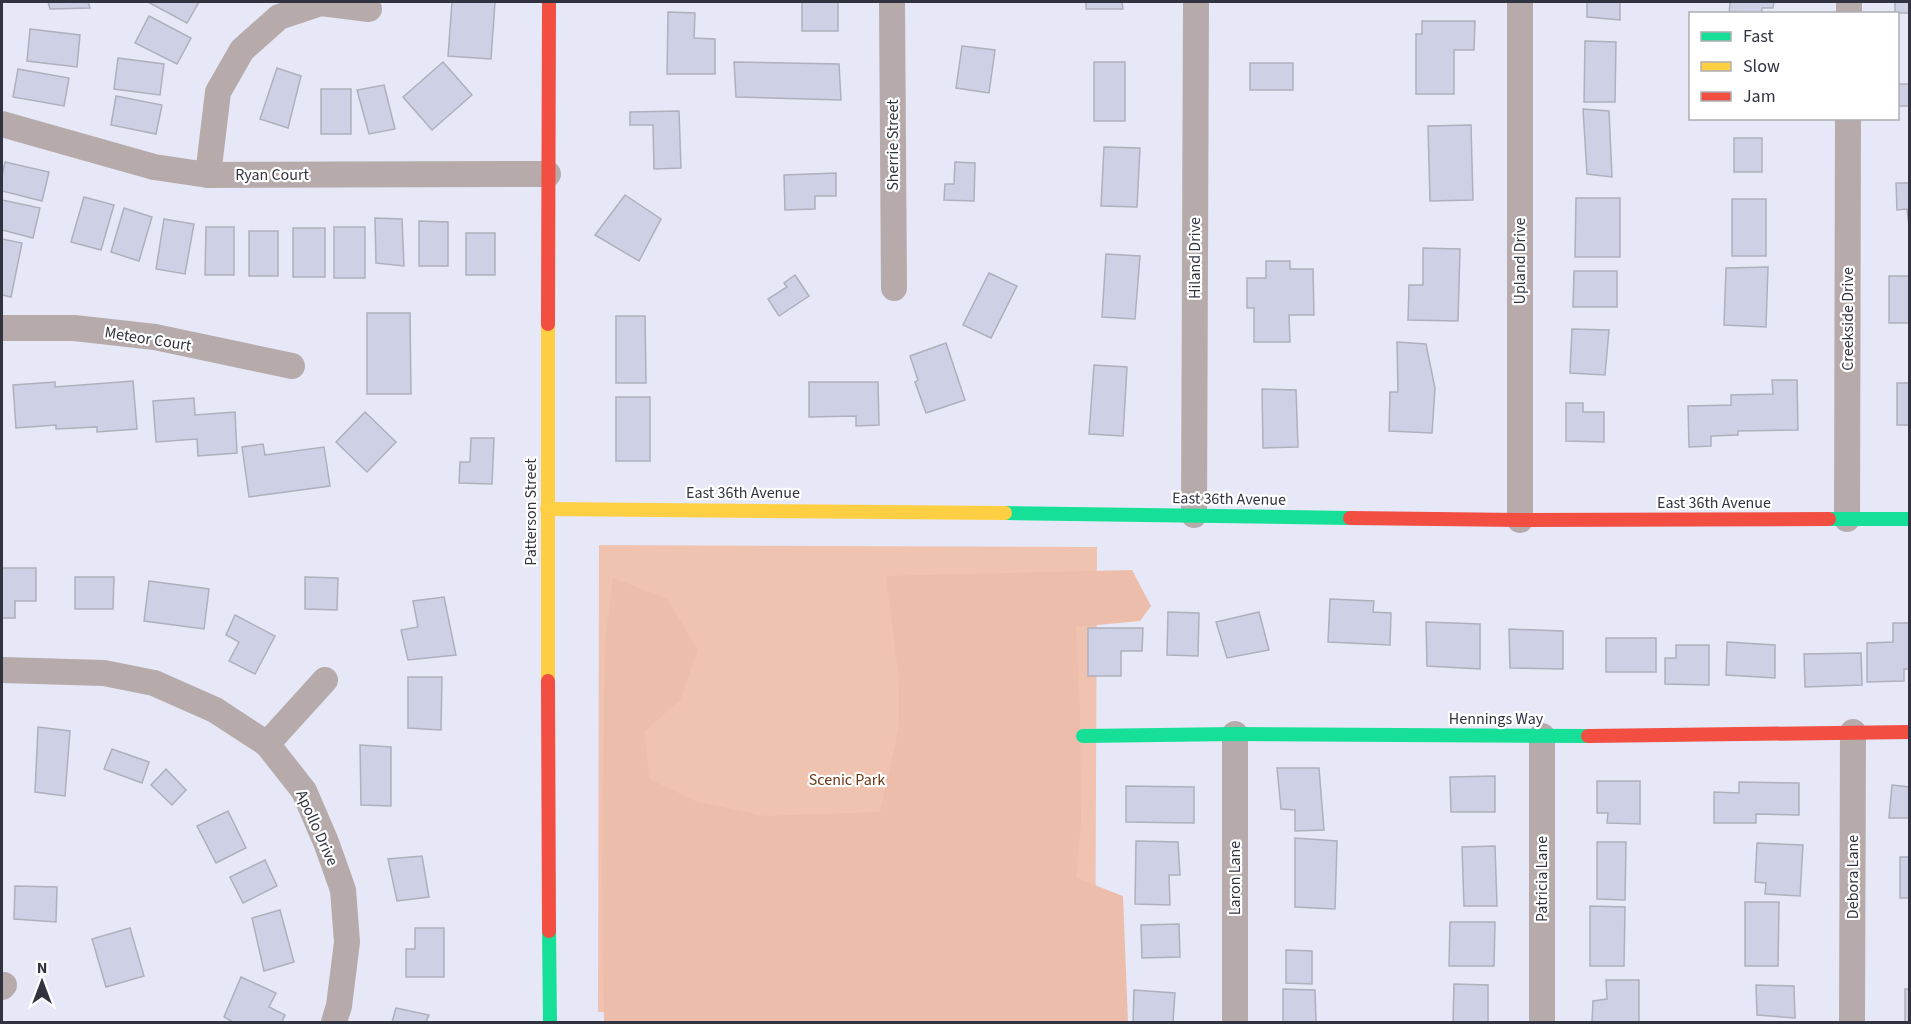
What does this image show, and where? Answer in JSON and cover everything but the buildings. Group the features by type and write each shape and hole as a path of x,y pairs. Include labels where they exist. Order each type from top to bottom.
{"street":[{"name":"Patterson Street","path":"549,2 550,1023"},
{"name":"Sherrie Street","path":"892,2 894,288"},
{"name":"Hiland Drive","path":"1194,515 1196,2"},
{"name":"Upland Drive","path":"1520,2 1520,520"},
{"path":"208,175 218,92 242,50 279,17 321,3 369,9"},
{"name":"Creekside Drive","path":"1847,519 1848,120"},
{"name":"Ryan Court","path":"2,124 154,167 208,175 548,174"},
{"name":"Meteor Court","path":"2,328 74,328 154,337 292,366"},
{"name":"East 36th Avenue","path":"548,509 1520,520 1910,519"},
{"name":"Apollo Drive","path":"2,670 104,673 154,683 216,710 267,744 304,791 343,890 347,942 339,1006 334,1023"},
{"path":"267,744 325,680"},
{"name":"Debora Lane","path":"1852,1023 1853,732"},
{"name":"Hennings Way","path":"1083,736 1235,734 1542,736 1910,732"},
{"name":"Laron Lane","path":"1235,734 1235,1023"},
{"name":"Patricia Lane","path":"1542,736 1542,1023"}],"green space":[{"name":"Scenic Park","path":"599,545 1097,547 1095,1014 598,1012"}],"shaded area":[{"name":"Scenic Park","path":"1132,570 1151,606 1140,621 1076,627 1080,710 1081,822 1076,878 1123,896 1128,1022 604,1022 602,877 605,641 613,578 667,599 698,650 680,700 645,731 649,779 698,802 765,816 880,812 899,727 899,681 886,576"}],"traffic: fast":[{"path":"1005,513 1350,518"},
{"path":"1829,519 1910,519"},
{"path":"1083,736 1235,734 1588,736"},
{"path":"549,931 550,1022"}],"traffic: slow":[{"path":"548,324 548,681"},
{"path":"547,509 1005,513"}],"traffic: jam":[{"path":"548,324 549,2"},
{"path":"1350,518 1829,519"},
{"path":"548,681 549,931"},
{"path":"1588,736 1910,732"}]}
